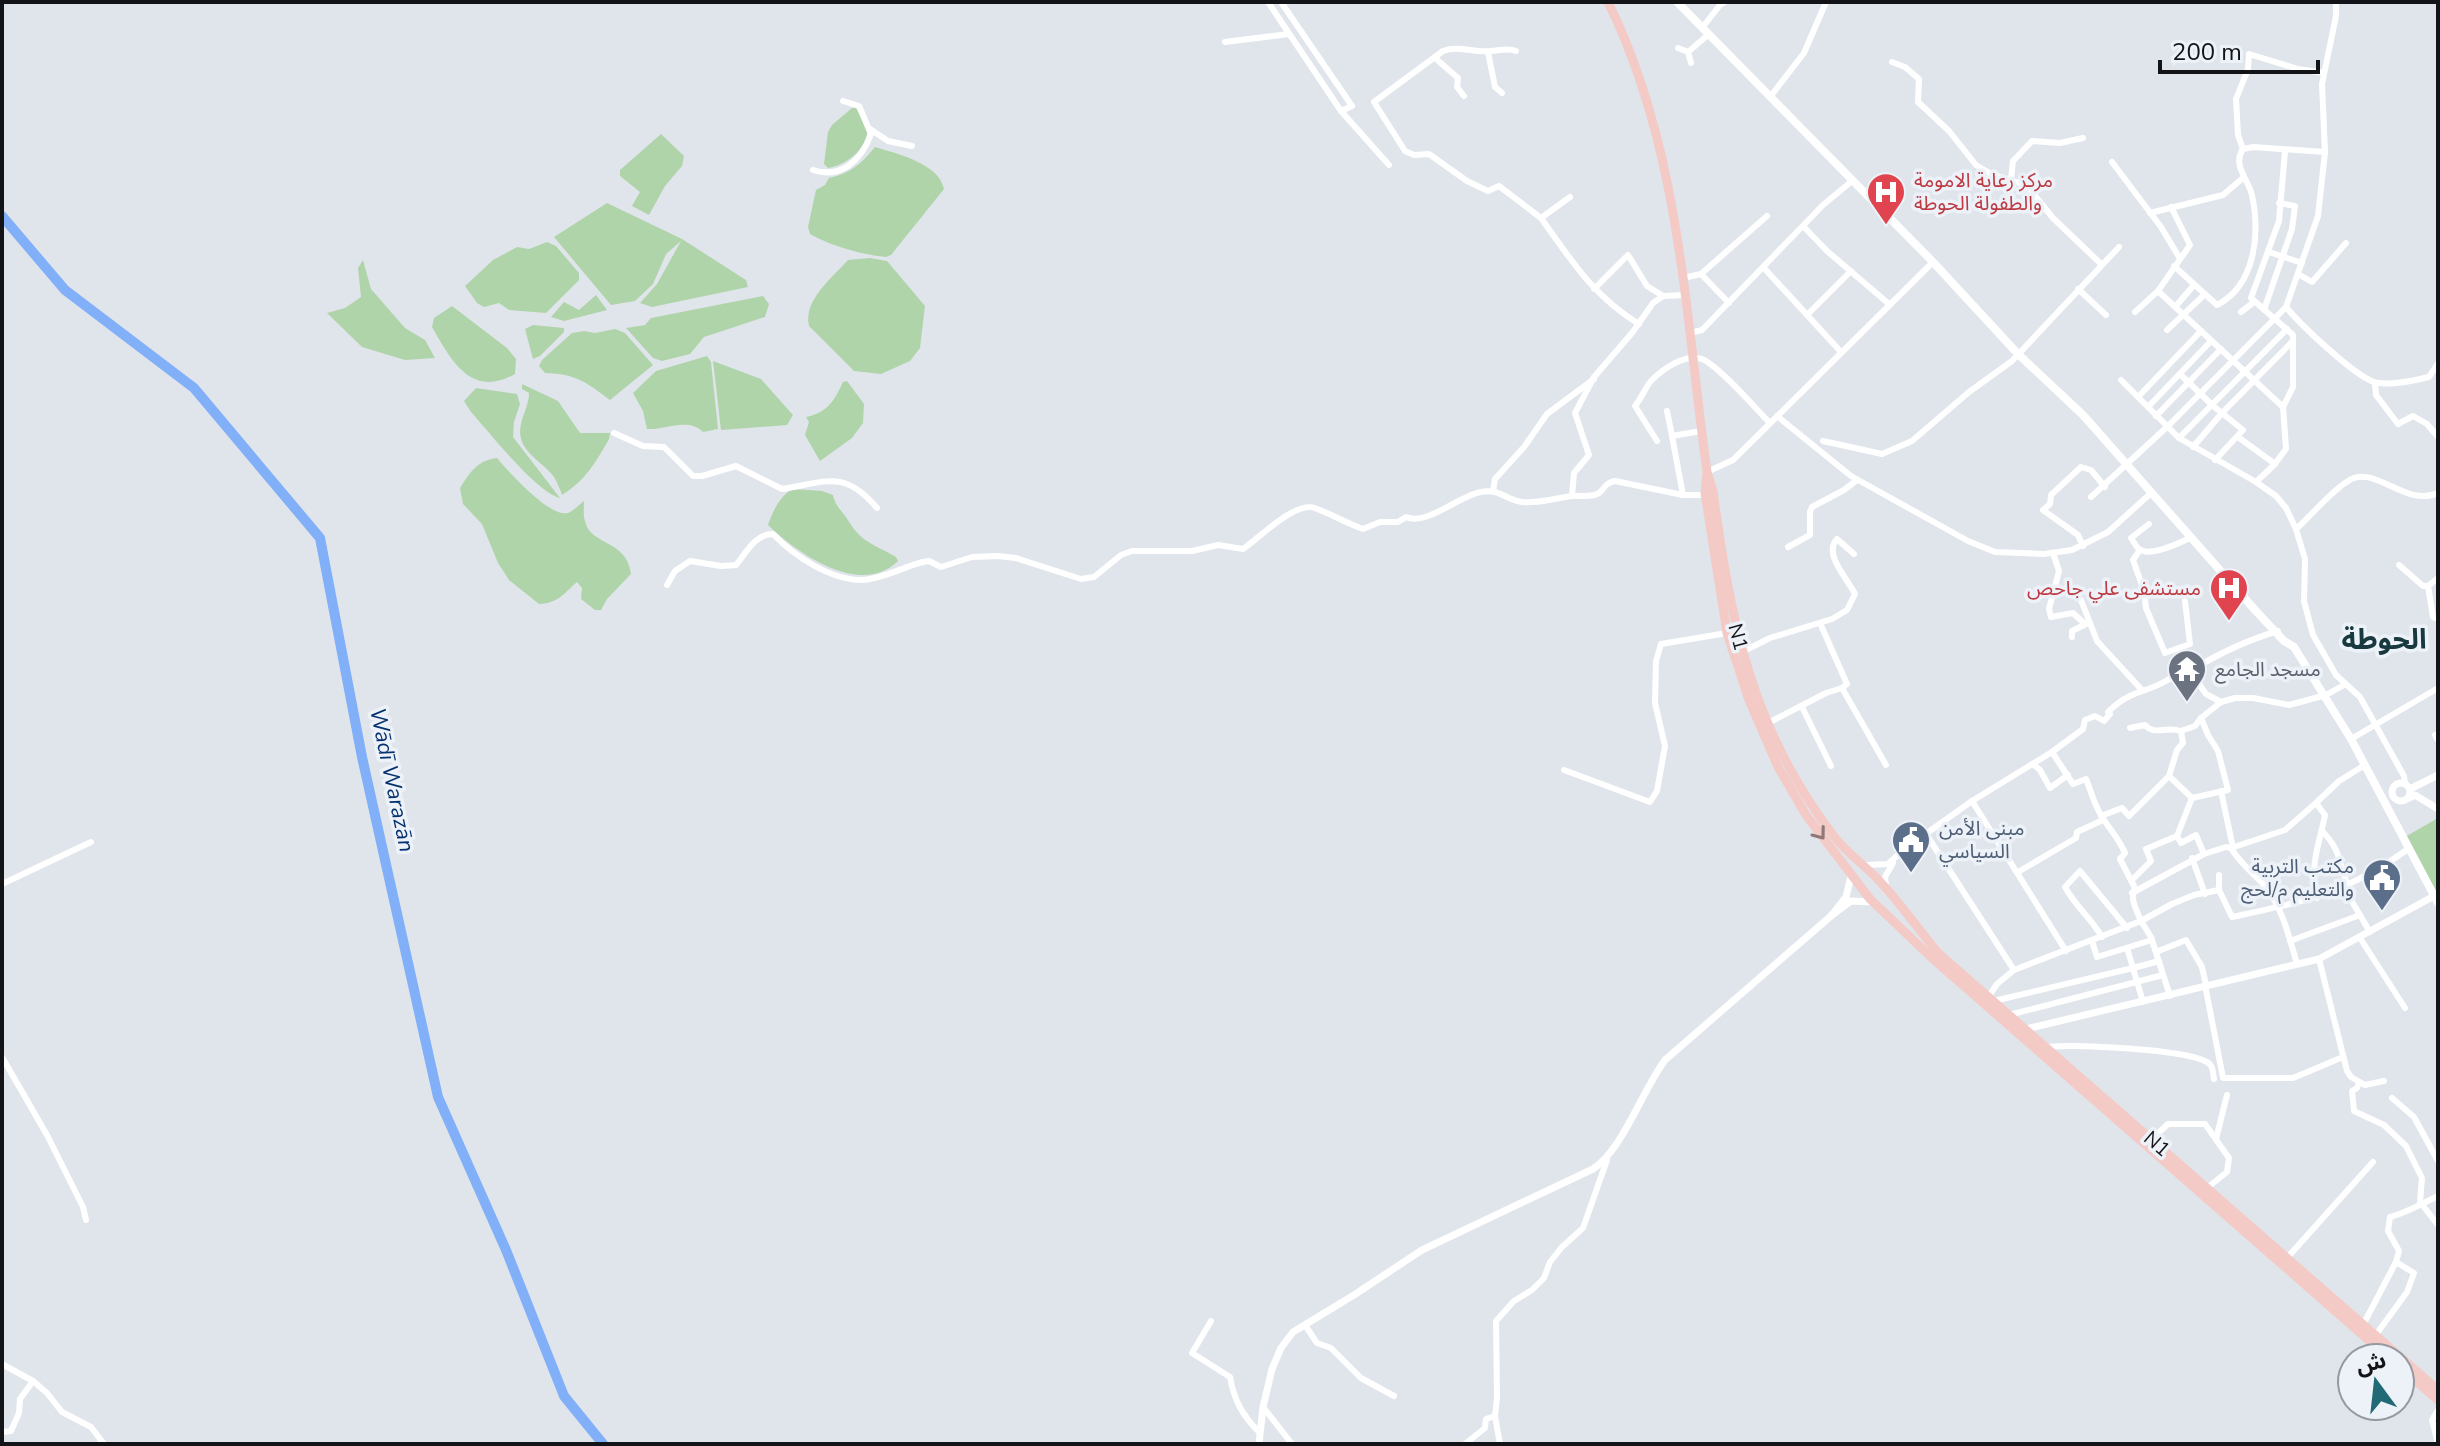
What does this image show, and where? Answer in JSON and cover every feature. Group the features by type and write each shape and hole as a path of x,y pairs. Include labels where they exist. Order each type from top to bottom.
{"highway":[{"name":"N1","path":"1612,3 1646,97 1671,194 1707,472 1742,652 1768,723 1800,787 1837,840 1887,889 1938,953 2438,1390"},
{"name":"N1","path":"1707,472 1705,495 1727,633 1752,707 1778,767 1806,815 1851,876 1872,902 1982,1004 2371,1342"},
{"path":"1851,876 1849,868 1852,863 1859,861 1864,864"},
{"path":"1872,902 1884,902 1888,896 1887,889"},
{"path":"2416,1381 2438,1400"}],"main road":[{"path":"1677,2 1933,262 2018,354 2083,415 2255,610 2297,651 2351,739 2436,899"}],"street":[{"path":"1268,2 1341,111 1389,165"},
{"path":"1281,2 1352,106 1341,111"},
{"path":"1688,52 1725,2"},
{"path":"1770,97 1804,53 1826,2"},
{"path":"2091,497 2127,466 2286,307 2318,216 2325,152 2322,110 2324,73 2336,2"},
{"path":"1225,42 1289,34"},
{"path":"1516,51 1509,47 1488,52 1455,47 1443,51 1374,102 1405,151 1414,155 1429,154 1467,181 1488,191 1499,186 1541,218 1594,289 1614,309 1639,324"},
{"path":"1678,48 1688,52"},
{"path":"1488,52 1495,87 1502,93"},
{"path":"1688,52 1691,63"},
{"path":"2243,149 2238,135 2236,99 2248,69 2249,54 2298,69 2324,73"},
{"path":"1435,58 1458,78 1457,87 1464,96"},
{"path":"1892,62 1905,67 1919,79 1918,102 1949,131 1976,165 1991,174 2026,185 2053,218 2101,264"},
{"path":"843,101 859,106 870,129 888,141 912,146"},
{"path":"813,170 826,174 850,165 868,142 870,129"},
{"path":"2011,179 2013,161 2032,141 2060,143 2083,138"},
{"path":"2174,266 2217,305 2226,300 2246,276 2254,248 2251,192 2239,166 2239,154 2243,149 2267,148 2325,152"},
{"path":"2241,312 2252,300 2279,221 2285,151"},
{"path":"2112,162 2179,257"},
{"path":"2150,213 2223,195 2244,177"},
{"path":"1690,333 1702,330 1823,205 1852,181"},
{"path":"1541,218 1570,197"},
{"path":"2264,310 2292,229 2295,206 2279,203"},
{"path":"2135,312 2158,291 2190,245 2171,207"},
{"path":"1683,278 1701,274 1767,216"},
{"path":"1804,227 1889,304"},
{"path":"2298,274 2312,282 2346,243"},
{"path":"1823,441 1882,454 1922,434 2018,354 2119,247"},
{"path":"2269,252 2302,263"},
{"path":"1594,289 1628,255 1647,286 1663,296"},
{"path":"1707,472 1733,460 1933,262"},
{"path":"1764,268 1841,352"},
{"path":"1807,315 1851,271"},
{"path":"1701,274 1729,303"},
{"path":"2175,307 2194,285"},
{"path":"2239,287 2293,335 2293,387 2283,407 2286,449 2256,482"},
{"path":"2078,289 2106,315"},
{"path":"2158,291 2283,407"},
{"path":"1572,496 1574,473 1589,455 1575,413 1594,379 1653,303 1663,296 1685,295"},
{"path":"2167,330 2204,295"},
{"path":"2286,307 2336,357 2375,383 2429,377 2438,363"},
{"path":"2179,438 2287,329"},
{"path":"2138,397 2201,331"},
{"path":"2148,407 2211,341"},
{"path":"2193,447 2292,342"},
{"path":"2156,416 2221,349"},
{"path":"1657,441 1635,406 1643,399 1650,382 1675,362 1693,357 1709,363 1770,423"},
{"path":"2180,374 2243,430 2215,460"},
{"path":"1493,491 1495,479 1524,447 1547,414 1594,379"},
{"path":"2121,380 2179,438 2256,482 2276,496 2286,508 2305,559 2303,585 2307,617 2327,662 2344,685 2360,697 2404,776 2408,787 2406,800"},
{"path":"2375,383 2376,395 2398,424 2413,416 2438,437"},
{"path":"1667,411 1683,495"},
{"path":"1777,416 1857,480 1968,541 1995,552 2053,553 2083,546 2108,532 2150,494"},
{"path":"1672,436 1701,431"},
{"path":"614,433 643,446 664,447 693,476 736,466 746,469 754,478 782,489 818,481 842,480 866,496 877,508"},
{"path":"2238,437 2275,464"},
{"path":"2083,546 2078,535 2043,510 2050,504 2051,495 2081,467 2089,468 2105,487"},
{"path":"2296,529 2350,478 2366,477 2382,481 2395,490 2420,496 2430,497 2438,493"},
{"path":"1788,547 1810,535 1809,513 1812,507 1857,480"},
{"path":"667,585 675,571 690,561 736,565 766,534 773,534 790,551 831,573 860,580 923,562 929,561 941,567 964,558 998,556 1016,558 1081,579 1094,577 1121,555 1132,551 1192,551 1218,545 1243,549 1268,528 1299,509 1311,506 1363,529 1380,522 1398,522 1406,517 1414,521 1425,518 1459,499 1481,492 1500,492 1519,502 1528,502 1593,495 1608,482 1615,481 1683,495 1705,495"},
{"path":"2149,524 2131,538 2145,552 2192,537"},
{"path":"1742,652 1770,638 1820,623 1847,610 1855,594 1835,563 1832,544 1837,539 1854,554"},
{"path":"2140,550 2133,560 2144,591 2146,608 2165,653 2190,644 2185,601"},
{"path":"2053,553 2059,571 2049,609 2051,617 2073,613 2087,623"},
{"path":"2399,565 2423,586 2438,578"},
{"path":"2428,586 2433,617 2438,619"},
{"path":"2081,600 2087,623 2097,641 2141,689"},
{"path":"1768,723 1847,684 1820,623"},
{"path":"2072,637 2072,631 2087,623"},
{"path":"1864,864 1888,864 1972,801 2052,752 2083,729 2085,720 2095,716 2104,721 2119,701 2141,689 2164,683 2183,670 2190,671 2258,635 2278,631"},
{"path":"1564,770 1650,802 1657,791 1665,746 1655,703 1656,661 1661,644 1727,633"},
{"path":"2190,671 2206,694 2221,702"},
{"path":"2130,728 2145,725 2147,729 2157,731 2169,727 2181,731 2195,726 2221,702 2235,698 2289,705 2326,695 2344,685"},
{"path":"1842,688 1886,765"},
{"path":"2351,739 2438,688"},
{"path":"1802,707 1831,766"},
{"path":"2192,798 2228,790 2223,767 2201,718"},
{"path":"2018,872 2067,845 2076,838 2077,832 2102,818 2122,808 2129,816 2169,776 2177,750 2183,743 2181,731"},
{"path":"2052,752 2073,784 2086,779 2102,818 2120,840 2125,853 2120,859 2135,888 2132,893 2141,921 2152,940 2170,996"},
{"path":"2033,764 2050,788 2068,775"},
{"path":"2132,893 2192,858 2285,830 2339,781 2365,765"},
{"path":"2381,794 2395,786 2408,787 2438,775"},
{"path":"2169,776 2192,798"},
{"path":"2395,786 2392,796 2397,801 2406,800"},
{"path":"2221,791 2232,848 2239,862 2266,888 2279,908 2297,964"},
{"path":"2389,810 2415,795 2438,809"},
{"path":"2132,880 2151,861 2146,849 2177,836 2192,798"},
{"path":"1972,801 2066,951"},
{"path":"2316,803 2325,815 2313,859 2312,878 2317,898"},
{"path":"2322,831 2335,843 2343,865 2346,887 2370,932"},
{"path":"1926,834 2014,970"},
{"path":"2177,836 2181,843 2196,835 2204,854"},
{"path":"2,884 91,842"},
{"path":"2219,875 2219,890 2232,917 2317,898 2346,887 2377,871 2408,849"},
{"path":"1887,889 1887,873 1903,850"},
{"path":"2192,858 2205,894"},
{"path":"2102,937 2075,906 2065,887 2080,871 2127,928"},
{"path":"1831,916 1846,897 1851,876"},
{"path":"1991,998 1997,984 2014,970 2127,928 2172,904 2219,890"},
{"path":"2026,1029 2319,959 2436,899"},
{"path":"1500,1444 1495,1416 1496,1321 1514,1301 1544,1278 1550,1262 1583,1228 1607,1160 1648,1084 1665,1060 1831,916 1851,901 1872,902"},
{"path":"2290,941 2360,915"},
{"path":"2360,938 2405,1008"},
{"path":"2092,941 2097,957 2152,940"},
{"path":"2156,952 2186,940 2202,967 2223,1078 2293,1078 2343,1057"},
{"path":"2127,948 2143,1002"},
{"path":"2319,959 2349,1075 2367,1086 2384,1081"},
{"path":"1991,998 2159,961"},
{"path":"2009,1015 2163,975"},
{"path":"2048,1047 2085,1046 2186,1056 2208,1062 2213,1068 2214,1079"},
{"path":"2,1057 47,1135 83,1207 86,1220"},
{"path":"2359,1083 2352,1091 2354,1111 2384,1125 2406,1146 2422,1178 2420,1202 2438,1225"},
{"path":"2216,1139 2227,1095"},
{"path":"2392,1098 2414,1117 2438,1161"},
{"path":"2151,1140 2168,1124 2205,1124 2229,1158 2227,1172 2207,1188"},
{"path":"1259,1444 1272,1369 1281,1348 1293,1332 1422,1250 1607,1160"},
{"path":"2287,1258 2373,1162"},
{"path":"2363,1325 2399,1251 2388,1231 2390,1217 2438,1196"},
{"path":"2375,1336 2407,1292 2407,1285 2414,1273 2396,1262"},
{"path":"1211,1321 1192,1353 1230,1377 1234,1400 1259,1432"},
{"path":"1305,1325 1317,1343 1331,1348 1361,1378 1394,1396"},
{"path":"2,1364 33,1381 62,1412 91,1427 104,1444"},
{"path":"2,1431 11,1431 19,1413 20,1399 33,1381"},
{"path":"1263,1407 1292,1444"},
{"path":"2438,1410 2432,1420 2438,1443"},
{"path":"1465,1444 1485,1428 1486,1419 1495,1416"}],"green space":[{"path":"852,108 856,108 867,131 864,144 854,156 828,168 824,164 828,132"},
{"path":"661,134 684,156 682,166 665,186 649,215 632,206 640,192 620,176 620,170"},
{"path":"875,147 926,166 941,180 944,189 891,255 886,257 828,243 810,234 808,227 816,190 825,185 829,178 855,167"},
{"path":"607,203 682,239 746,280 748,287 652,307 640,303 657,284 681,241 666,254 653,284 635,301 611,305 554,237"},
{"path":"547,242 556,246 579,273 579,280 546,313 509,310 499,303 484,307 477,303 465,286 493,260 517,247 529,249"},
{"path":"870,258 887,261 925,306 920,348 910,361 881,374 854,371 809,326 808,316 814,298 848,260"},
{"path":"363,260 371,289 405,328 425,340 435,358 405,360 362,347 327,313 345,308 361,297 358,268"},
{"path":"596,295 607,310 564,321 551,317 564,302 579,310"},
{"path":"763,296 769,304 765,317 704,337 690,354 662,361 653,358 626,328 645,325 651,318"},
{"path":"452,306 507,348 516,359 515,374 500,381 486,382 474,379 455,363 432,327 434,318"},
{"path":"533,325 564,328 564,332 533,359 525,329"},
{"path":"615,329 625,333 653,365 610,400 580,380 545,373 539,366 572,333"},
{"path":"707,356 711,362 718,429 703,432 691,425 684,425 647,429 643,411 633,393 656,371"},
{"path":"713,361 761,379 793,415 787,425 721,430"},
{"path":"847,381 864,404 863,423 852,438 820,461 805,435 809,422 806,417 825,409 843,382"},
{"path":"522,384 558,401 580,433 610,433 589,470 562,495 554,477 523,444 520,432 529,393 522,389"},
{"path":"476,388 517,394 520,404 513,437 560,498 526,474 471,412 464,401"},
{"path":"497,458 530,492 560,513 568,513 584,501 588,529 623,554 631,574 607,599 601,610 595,610 581,599 582,588 577,582 556,600 539,604 509,580 498,563 482,524 463,504 460,488 475,468"},
{"path":"793,489 833,495 857,532 898,561 883,571 866,575 848,573 795,548 768,525 780,500"},
{"path":"2438,818 2438,896 2405,837"}],"waterway":[{"name":"Wādī Warazān","path":"2,216 65,290 194,388 320,538 362,757 438,1097 506,1250 564,1396 603,1444"}],"place":[{"name":"مركز رعاية الامومة والطفولة الحوطة","path":"1886,226"},
{"name":"مستشفى علي جاحص","path":"2229,622"},
{"name":"مسجد الجامع","path":"2187,703"},
{"name":"مبنى الأمن السياسي","path":"1911,874"},
{"name":"مكتب التربية والتعليم م/لحج","path":"2382,912"}],"district":[{"name":"الحوطة","path":"2384,640"}]}
